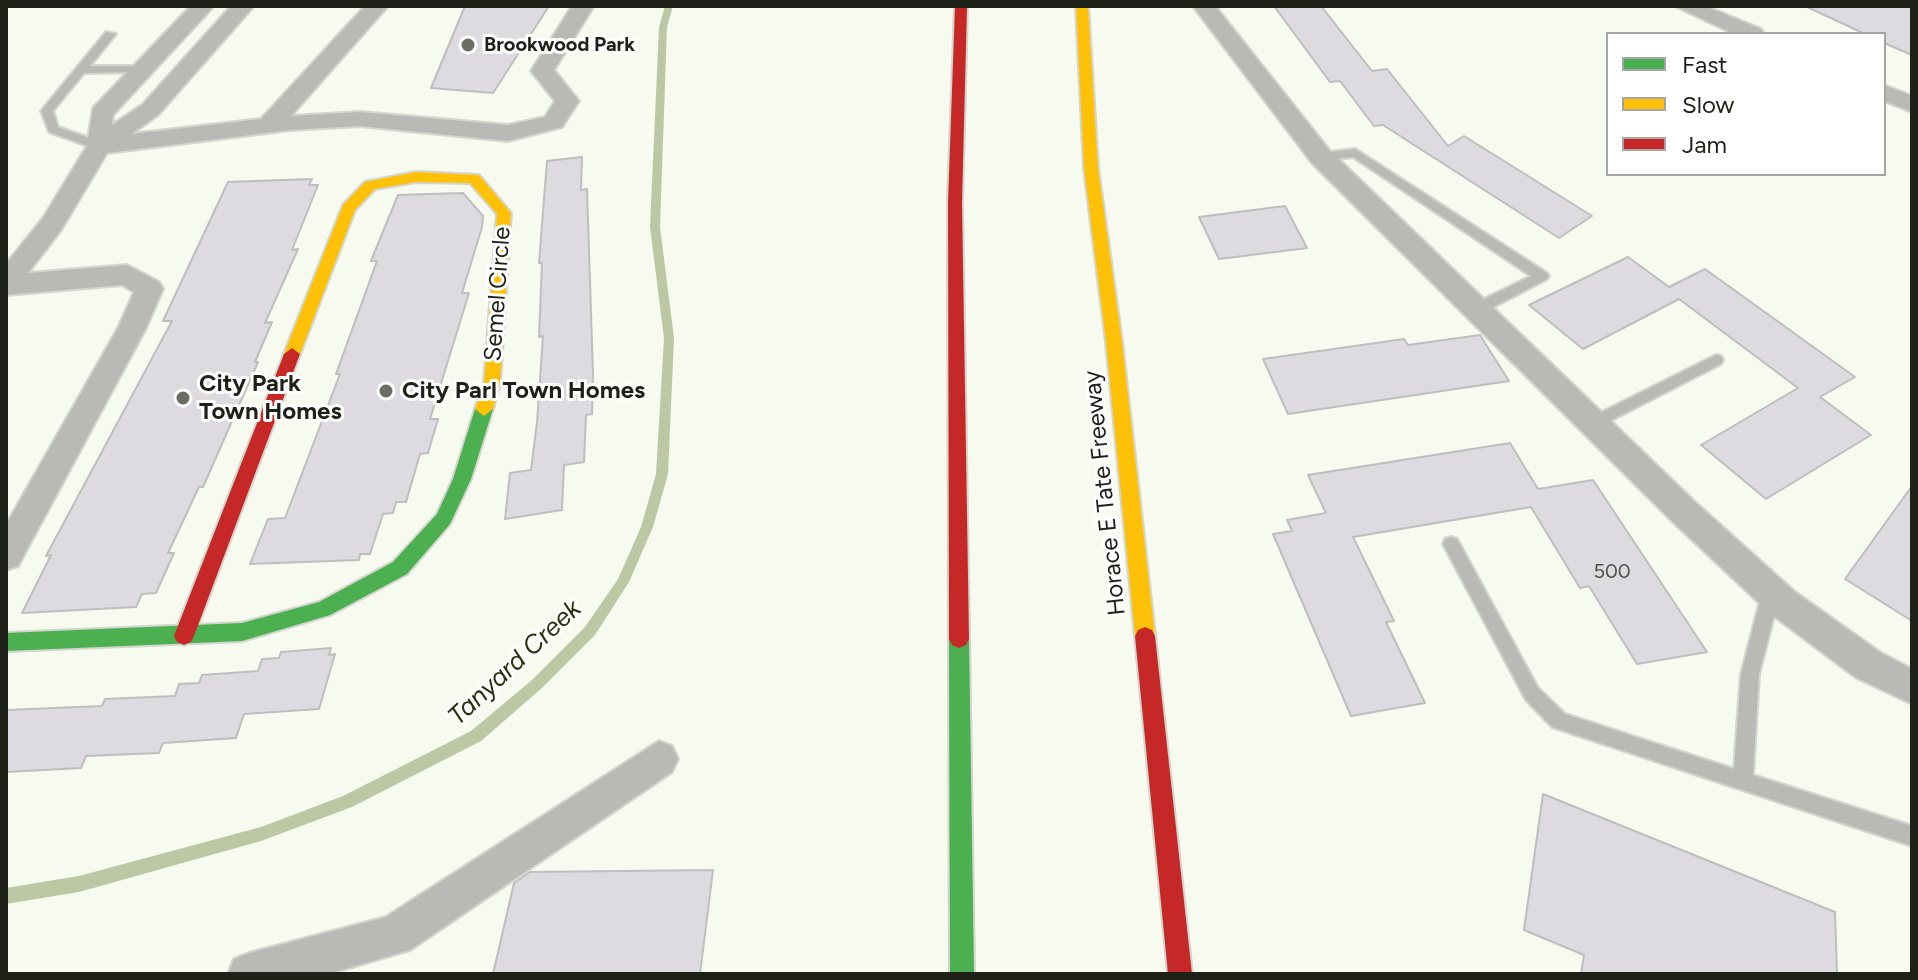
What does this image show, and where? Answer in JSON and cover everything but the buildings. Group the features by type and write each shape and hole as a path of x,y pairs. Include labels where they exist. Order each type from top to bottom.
{"main road":[{"path":"961,6 955,217 962,974"},
{"name":"Horace E Tate Freeway","path":"1082,6 1091,168 1114,342 1180,974"},
{"name":"Semel Circle","path":"6,642 184,636 242,632 323,609 400,568 444,519 462,479 492,383 504,213 474,178 416,177 370,185 348,208 184,636"}],"street":[{"path":"99,146 101,113 203,6"},
{"path":"6,284 52,224 99,146 150,110 243,6"},
{"path":"269,125 377,6"},
{"path":"99,146 269,125 360,119 508,133 553,122 567,101 542,71 583,6"},
{"path":"1204,6 1321,157 1593,423 1771,593 1868,665 1912,687"},
{"path":"1686,6 1748,32"},
{"path":"1886,93 1912,105"},
{"path":"6,284 127,275 149,289 132,328 6,556"},
{"path":"249,974 395,935 659,759"}],"lane":[{"path":"99,146 53,129 47,111 110,34"},
{"path":"81,70 145,69"},
{"path":"1321,157 1355,153 1542,276 1477,309"},
{"path":"1593,423 1716,360"},
{"path":"1451,544 1532,694 1559,721 1912,836"},
{"path":"1743,780 1750,674 1771,593"}],"waterway":[{"name":"Tanyard Creek","path":"6,896 79,884 261,834 347,802 476,736 537,684 590,631 623,582 647,527 662,474 669,338 655,227 663,27 669,6"}],"traffic: fast":[{"path":"6,642 242,632 323,609 400,568 444,519 462,479 484,409"},
{"path":"959,639 962,974"}],"traffic: slow":[{"path":"1082,6 1091,168 1114,342 1145,636"},
{"path":"292,354 348,208 370,185 416,177 474,178 504,213 492,383 484,409"}],"traffic: jam":[{"path":"959,639 955,203 961,6"},
{"path":"184,636 292,354"},
{"path":"1145,636 1180,974"}],"place":[{"name":"Brookwood Park","path":"468,45"},
{"name":"City Parl Town Homes","path":"386,391"},
{"name":"City Park Town Homes","path":"183,398"}]}
